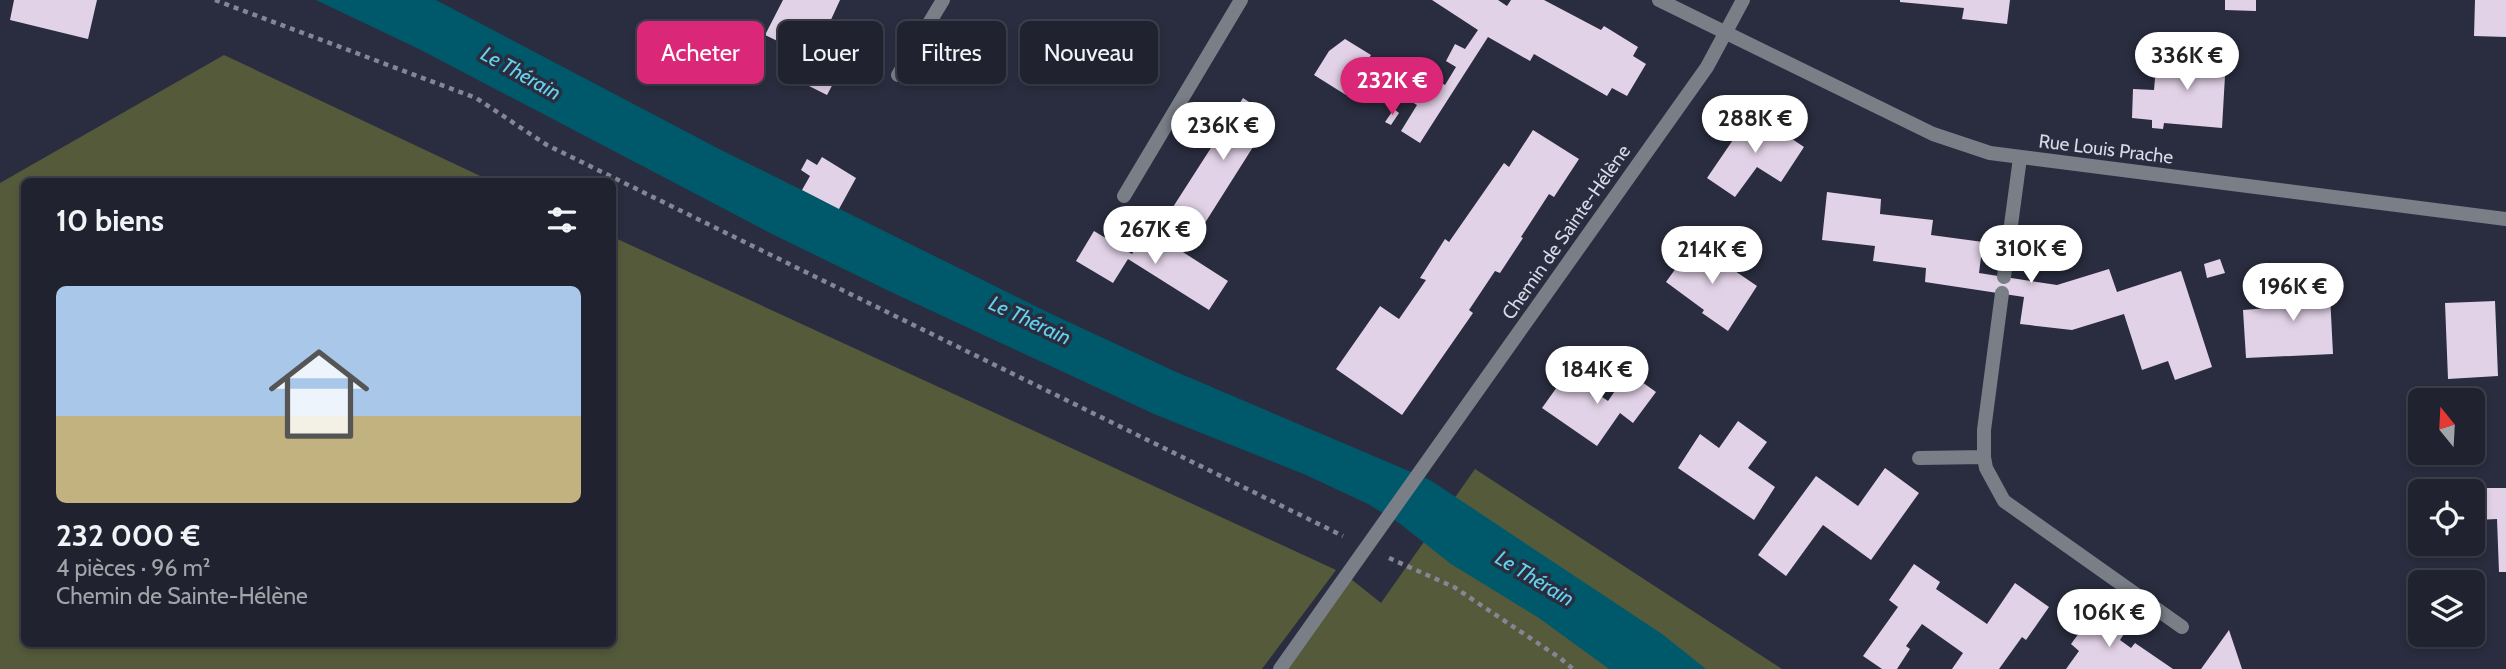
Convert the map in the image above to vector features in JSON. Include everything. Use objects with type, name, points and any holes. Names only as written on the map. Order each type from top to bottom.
[{"type":"street","points":[[930,21],[943,0]]},
{"type":"street","points":[[1124,196],[1241,0]]},
{"type":"street","name":"Rue Louis Prache","points":[[1659,0],[1933,134],[1961,145],[2020,158],[2506,219]]},
{"type":"street","name":"Chemin de Sainte-Hélène","points":[[1367,548],[1707,67],[1743,0]]},
{"type":"street","points":[[2004,277],[2020,158]]},
{"type":"street","points":[[2002,293],[1984,430],[1986,468],[2004,501],[2182,627]]},
{"type":"street","points":[[1919,458],[1984,457]]},
{"type":"street","points":[[1280,669],[1367,548]]},
{"type":"path","points":[[215,0],[475,98],[547,145],[614,178]]},
{"type":"path","points":[[616,179],[1367,548],[1454,587],[1573,669]]},
{"type":"green space","points":[[224,55],[485,178],[21,178],[21,647],[616,647],[616,238],[1336,570],[1262,669],[0,669],[0,183]]},
{"type":"green space","points":[[1475,469],[1782,669],[1287,669],[1351,579],[1381,603]]},
{"type":"water","name":"Le Thérain","points":[[316,0],[436,0],[721,150],[1045,311],[1174,371],[1430,480],[1662,634],[1706,669],[1609,669],[1539,618],[1451,564],[1399,523],[1368,504],[1306,475],[1154,414],[889,291],[770,233],[421,50]]},
{"type":"building","points":[[14,0],[97,0],[88,39],[10,20]]},
{"type":"building","points":[[783,0],[840,0],[830,21],[778,21],[778,41],[765,35]]},
{"type":"building","points":[[1432,0],[1498,0],[1507,6],[1511,0],[1544,0],[1601,30],[1604,26],[1638,47],[1633,56],[1646,64],[1627,96],[1612,88],[1607,96],[1534,54],[1530,61],[1488,37],[1420,143],[1401,131],[1417,105],[1402,96],[1418,69],[1445,85],[1456,67],[1446,61],[1455,44],[1465,49],[1478,30]]},
{"type":"building","points":[[1900,0],[2010,0],[2007,24],[1962,19],[1964,8]]},
{"type":"building","points":[[2225,0],[2256,0],[2256,11],[2225,10]]},
{"type":"building","points":[[2475,0],[2506,0],[2506,37],[2474,36]]},
{"type":"building","points":[[1345,39],[1371,55],[1346,95],[1314,75],[1329,51]]},
{"type":"building","points":[[2203,39],[2227,41],[2222,128],[2164,123],[2163,129],[2152,128],[2152,120],[2132,118],[2133,89],[2154,90],[2156,67],[2196,70],[2197,65],[2201,65]]},
{"type":"building","points":[[805,84],[833,84],[827,95]]},
{"type":"building","points":[[1243,98],[1272,117],[1203,226],[1173,207]]},
{"type":"building","points":[[1394,109],[1399,113],[1391,125],[1385,122]]},
{"type":"building","points":[[1752,112],[1804,147],[1781,182],[1757,167],[1735,197],[1707,178]]},
{"type":"building","points":[[1533,130],[1579,159],[1554,197],[1549,194],[1500,273],[1495,271],[1469,310],[1473,313],[1402,415],[1336,369],[1380,306],[1399,319],[1426,280],[1420,278],[1445,239],[1449,242],[1504,163],[1509,167]]},
{"type":"building","points":[[822,157],[856,178],[839,209],[802,190],[810,176],[801,170],[807,159],[817,165]]},
{"type":"building","points":[[1827,192],[1881,199],[1880,214],[1933,220],[1931,235],[1983,242],[1979,273],[2057,285],[2109,269],[2117,292],[2181,271],[2212,367],[2175,380],[2168,361],[2142,370],[2124,314],[2072,330],[2020,324],[2024,297],[1925,282],[1926,268],[1873,261],[1875,246],[1822,240]]},
{"type":"building","points":[[1147,229],[1228,281],[1209,310],[1128,259],[1113,283],[1076,261],[1094,231],[1132,254]]},
{"type":"building","points":[[1694,243],[1757,286],[1728,331],[1666,282]]},
{"type":"building","points":[[2220,259],[2225,273],[2207,278],[2204,264]]},
{"type":"building","points":[[2329,275],[2333,354],[2246,358],[2243,310],[2294,306],[2294,277]]},
{"type":"building","points":[[2495,301],[2498,376],[2448,379],[2445,303]]},
{"type":"building","points":[[1628,372],[1656,392],[1633,423],[1620,413],[1597,446],[1542,408],[1567,373],[1608,401]]},
{"type":"building","points":[[1738,421],[1767,442],[1748,468],[1775,487],[1754,520],[1678,468],[1700,434],[1719,448]]},
{"type":"building","points":[[1885,468],[1919,493],[1871,560],[1823,525],[1786,576],[1758,555],[1816,476],[1858,506]]},
{"type":"building","points":[[2485,488],[2506,488],[2506,572],[2499,572],[2497,519],[2485,520]]},
{"type":"building","points":[[1914,564],[1940,582],[1936,589],[1987,624],[2015,583],[2049,607],[2026,640],[2022,637],[1999,669],[1952,669],[1963,653],[1922,624],[1906,646],[1910,649],[1897,669],[1882,669],[1863,656],[1898,607],[1889,600]]},
{"type":"building","points":[[2096,610],[2126,631],[2120,640],[2131,648],[2135,643],[2173,669],[2066,669],[2079,651],[2071,644]]},
{"type":"building","points":[[2229,630],[2242,669],[2201,669]]}]
